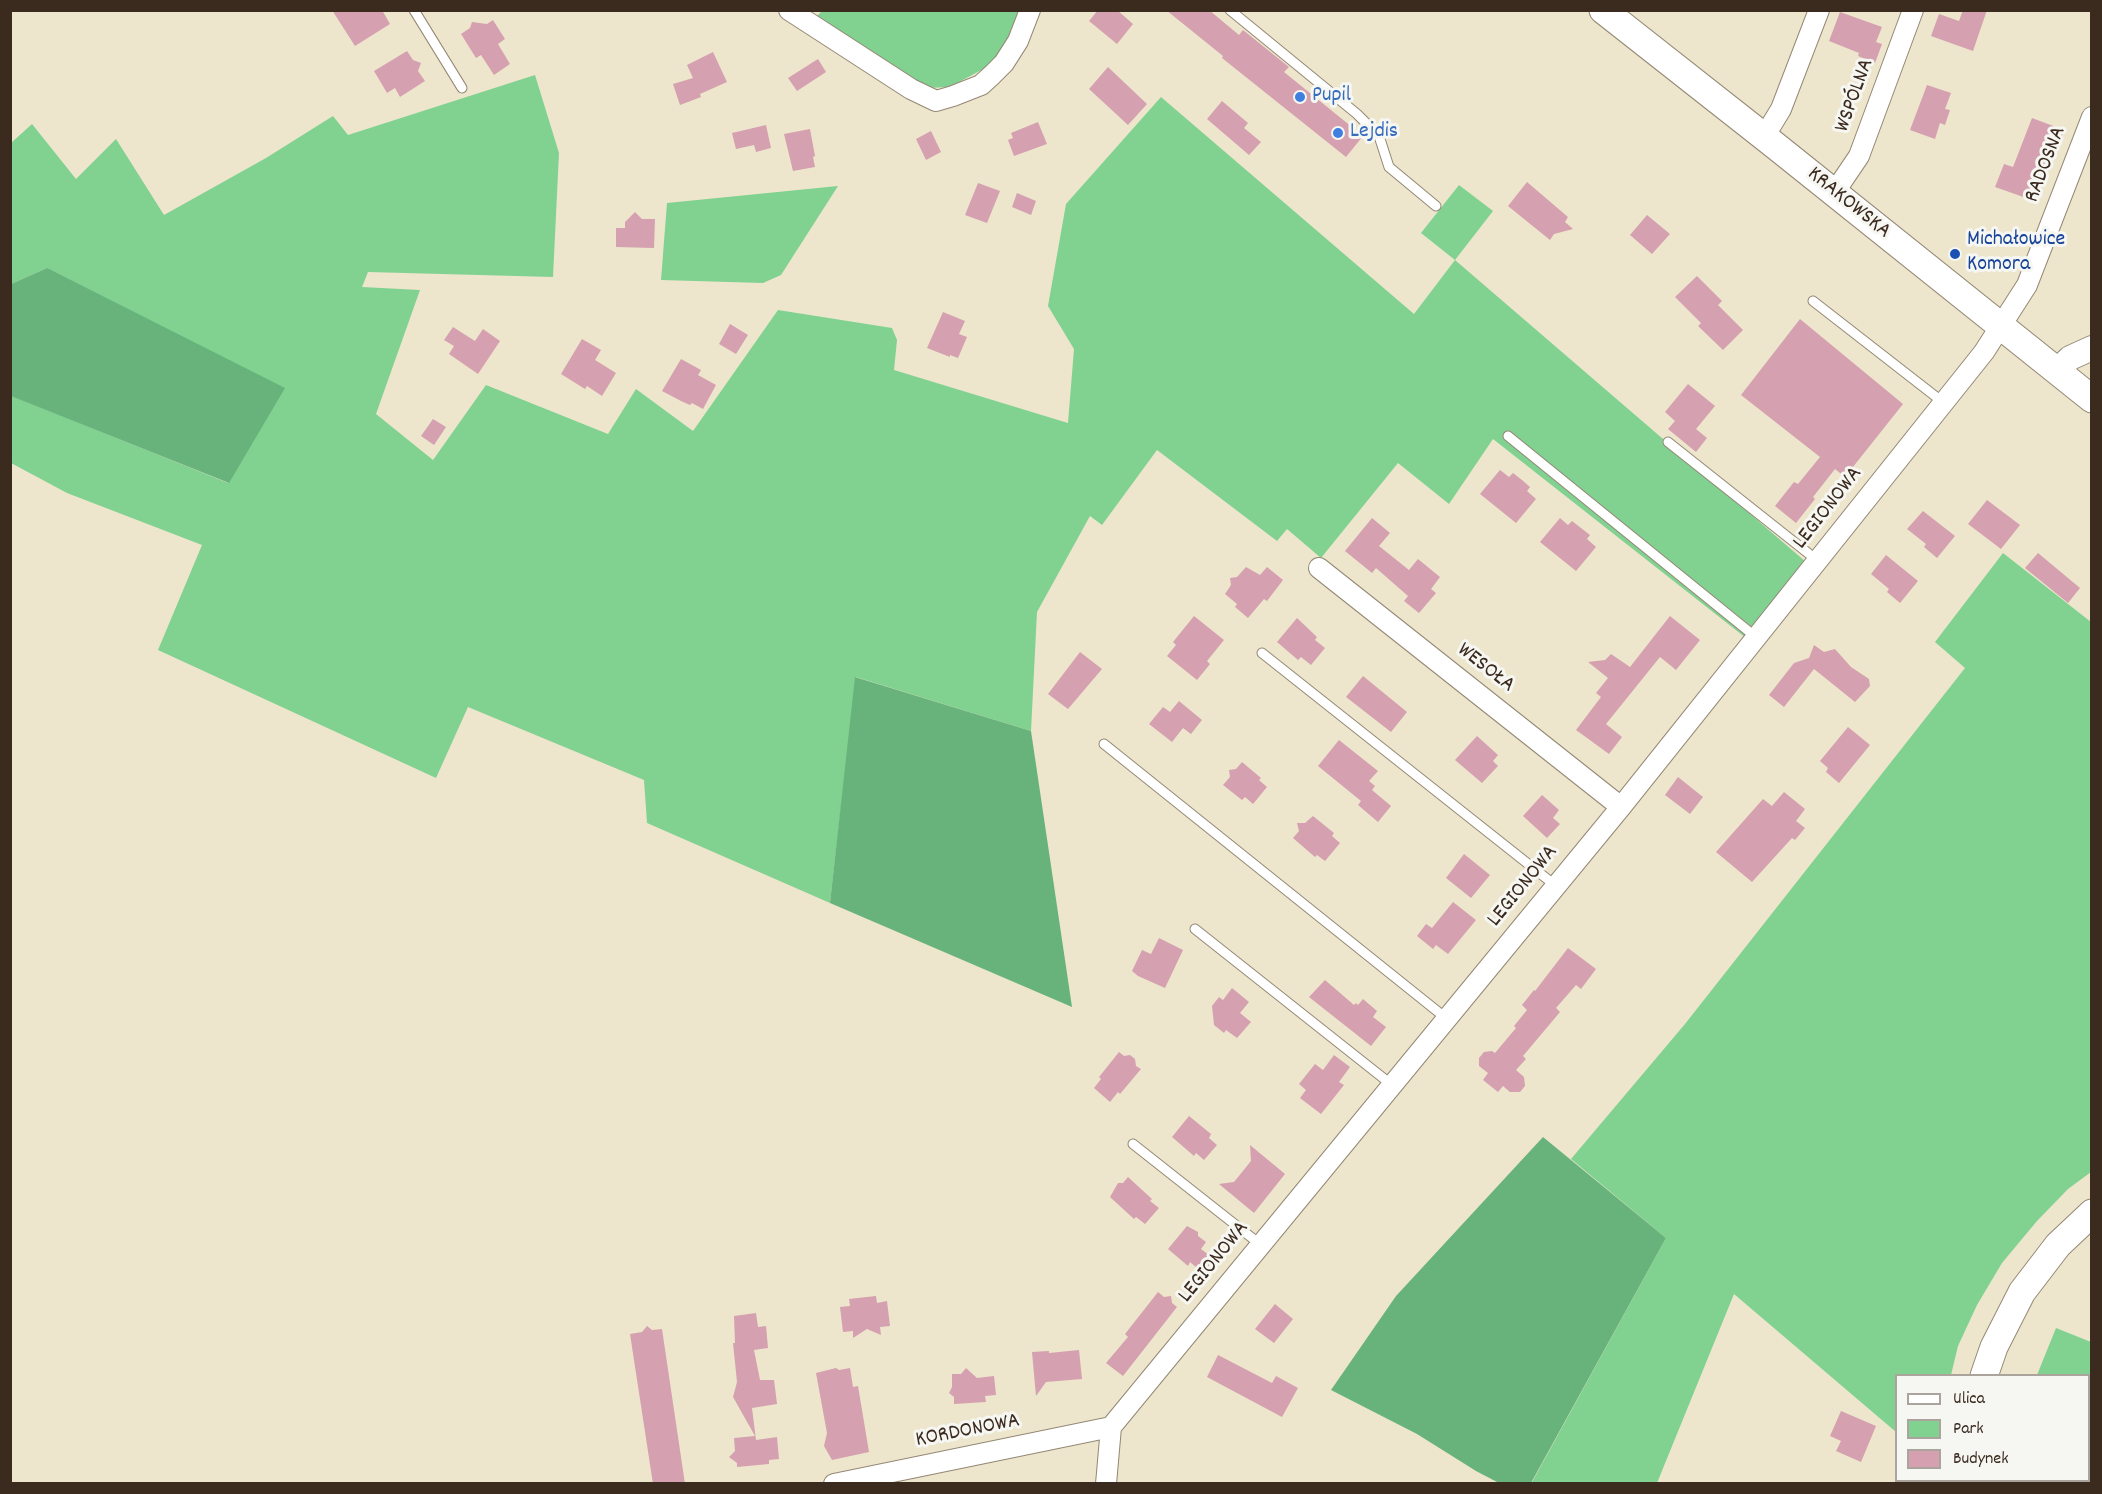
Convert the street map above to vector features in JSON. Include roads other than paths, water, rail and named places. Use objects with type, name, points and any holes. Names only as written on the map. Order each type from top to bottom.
[{"type":"main road","name":"KRAKOWSKA","points":[[1603,10],[2091,399]]},
{"type":"main road","points":[[1985,1374],[1994,1347],[2022,1292],[2058,1245],[2091,1213]]},
{"type":"street","points":[[789,10],[911,89],[936,101],[981,85],[992,75],[1004,63],[1018,41],[1030,10]]},
{"type":"street","points":[[1764,137],[1781,110],[1819,10]]},
{"type":"street","name":"WSPÓLNA","points":[[1834,193],[1859,156],[1913,10]]},
{"type":"street","name":"RADOSNA","points":[[2001,327],[2027,285],[2091,117]]},
{"type":"street","name":"LEGIONOWA","points":[[1111,1427],[1621,807],[1944,403],[2001,327]]},
{"type":"street","points":[[2057,372],[2070,358],[2091,348]]},
{"type":"street","name":"WESOŁA","points":[[1318,568],[1621,807]]},
{"type":"street","points":[[1106,1484],[1111,1427]]},
{"type":"street","name":"KORDONOWA","points":[[834,1484],[1111,1427]]},
{"type":"lane","points":[[414,10],[462,88]]},
{"type":"lane","points":[[1230,10],[1357,114],[1378,136],[1389,167],[1436,206]]},
{"type":"lane","points":[[1814,301],[1944,403]]},
{"type":"lane","points":[[1508,436],[1757,638]]},
{"type":"lane","points":[[1668,442],[1818,561]]},
{"type":"lane","points":[[1262,653],[1556,886]]},
{"type":"lane","points":[[1104,744],[1447,1019]]},
{"type":"lane","points":[[1195,929],[1392,1085]]},
{"type":"lane","points":[[1132,1144],[1261,1245]]},
{"type":"place","name":"Pupil","points":[[1300,97]]},
{"type":"place","name":"Lejdis","points":[[1338,133]]},
{"type":"place","name":"Michałowice Komora","points":[[1955,254]]}]
